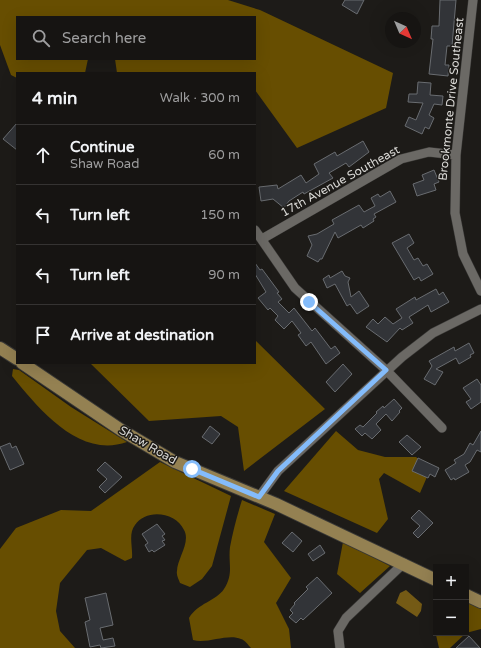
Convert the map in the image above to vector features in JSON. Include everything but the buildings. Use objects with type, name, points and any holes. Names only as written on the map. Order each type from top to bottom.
[{"type":"main road","points":[[0,348],[16,358]]},
{"type":"main road","name":"Shaw Road","points":[[23,364],[153,450],[192,469],[259,497],[404,563],[433,578]]},
{"type":"main road","points":[[469,596],[481,602]]},
{"type":"street","name":"Brookmonte Drive Southeast","points":[[473,0],[456,155],[455,213],[463,254],[481,291]]},
{"type":"street","name":"17th Avenue Southeast","points":[[262,240],[401,159],[429,152],[456,155]]},
{"type":"street","points":[[256,231],[295,288],[386,370],[442,428]]},
{"type":"street","points":[[259,497],[278,471],[386,370],[433,333],[481,309]]},
{"type":"street","points":[[340,648],[338,631],[346,618],[404,563]]},
{"type":"shaded area","points":[[0,0],[228,0],[260,10],[393,73],[386,108],[297,148],[256,91],[256,72],[117,72],[115,60],[256,60],[256,16],[16,16],[16,60],[88,60],[85,72],[16,72],[16,78],[11,75],[0,45]]},
{"type":"shaded area","points":[[256,341],[325,409],[244,471],[238,427],[221,416],[149,421],[91,364],[256,364]]},
{"type":"shaded area","points":[[13,369],[19,370],[71,407],[127,442],[109,445],[93,444],[62,428],[35,403],[12,376]]},
{"type":"shaded area","points":[[336,431],[358,450],[385,457],[416,457],[430,470],[420,493],[384,473],[379,479],[388,519],[377,533],[284,491]]},
{"type":"shaded area","points":[[160,462],[231,496],[212,566],[202,579],[190,587],[180,583],[178,579],[178,566],[186,540],[186,535],[180,524],[175,519],[161,514],[146,516],[135,525],[132,532],[132,558],[125,561],[101,548],[87,550],[60,583],[56,611],[60,631],[75,648],[0,648],[0,549],[16,528],[61,510],[91,511]]},
{"type":"shaded area","points":[[242,500],[275,514],[264,542],[291,578],[276,603],[289,629],[291,648],[251,648],[244,640],[236,637],[205,641],[193,640],[189,618],[202,605],[221,593],[229,578],[230,547]]},
{"type":"shaded area","points":[[343,542],[390,566],[360,593],[337,574]]},
{"type":"shaded area","points":[[406,590],[422,604],[421,611],[417,617],[396,603],[400,593]]},
{"type":"shaded area","points":[[469,603],[481,609],[481,629],[469,632]]},
{"type":"shaded area","points":[[436,636],[463,636],[450,648],[439,648]]},
{"type":"route","points":[[192,469],[259,497],[278,471],[386,370],[309,302]]}]
